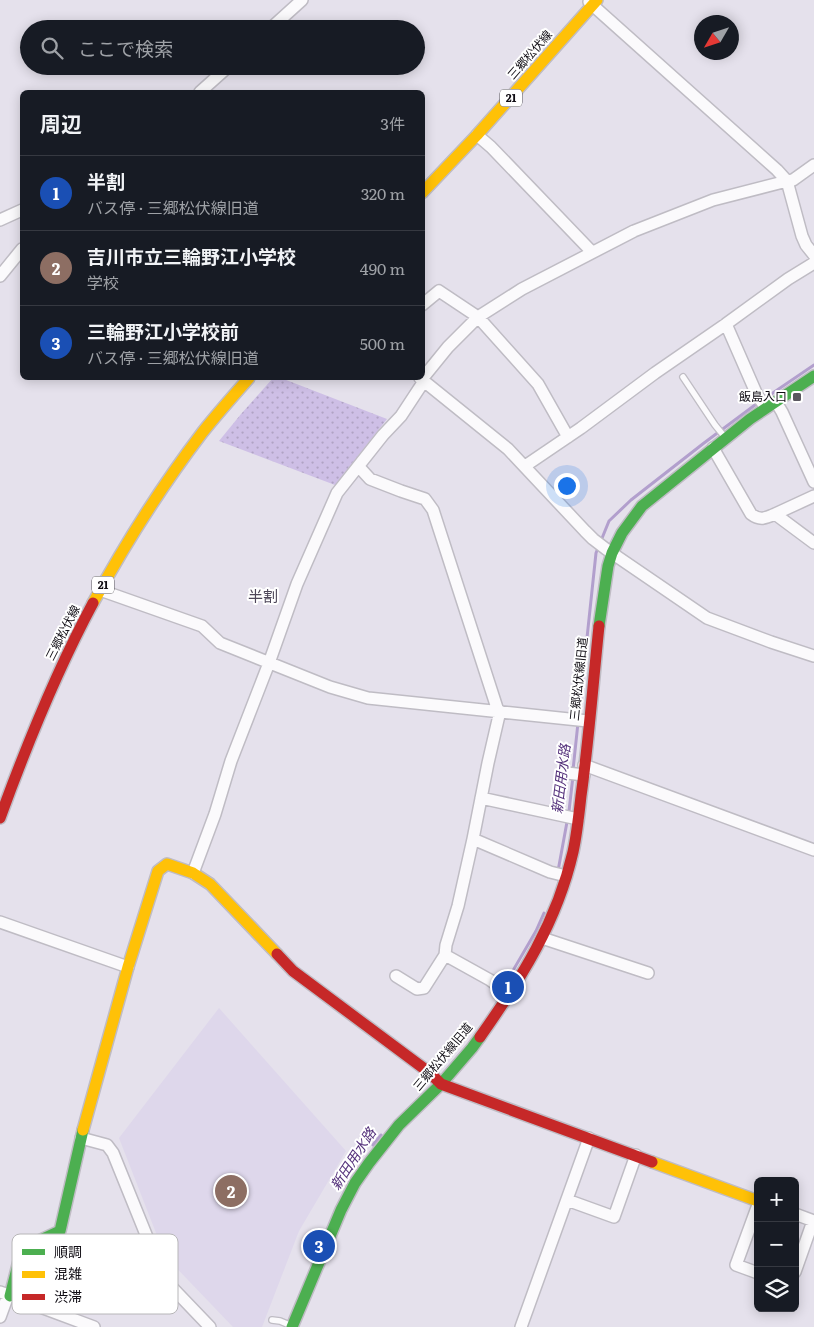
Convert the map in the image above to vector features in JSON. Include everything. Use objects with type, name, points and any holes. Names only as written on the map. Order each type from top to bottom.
[{"type":"street","points":[[280,20],[302,0]]},
{"type":"street","points":[[592,2],[787,181],[802,236],[814,255]]},
{"type":"street","name":"三郷松伏線","points":[[425,190],[477,135],[592,2]]},
{"type":"street","points":[[202,90],[219,75]]},
{"type":"street","points":[[477,135],[492,147],[592,252]]},
{"type":"street","points":[[425,375],[448,346],[478,317],[522,289],[634,231],[713,200],[793,180],[814,165]]},
{"type":"street","points":[[0,220],[20,211]]},
{"type":"street","points":[[0,276],[20,251]]},
{"type":"street","points":[[525,466],[568,437],[655,372],[788,279],[814,263]]},
{"type":"street","points":[[425,303],[439,291],[478,317],[538,384],[568,437]]},
{"type":"street","points":[[726,324],[766,402],[782,412],[814,482]]},
{"type":"street","name":"三郷松伏線旧道","points":[[292,1327],[340,1210],[355,1183],[368,1163],[436,1079],[472,1048],[504,990],[531,959],[554,909],[559,874],[573,851],[571,818],[578,772],[581,720],[599,622],[609,551],[642,506],[713,448],[724,436],[766,402],[814,376]]},
{"type":"street","name":"三郷松伏線","points":[[0,818],[51,688],[100,590],[139,524],[196,441],[247,380]]},
{"type":"street","points":[[193,873],[215,814],[231,761],[297,584],[337,492],[383,435],[401,416],[421,380]]},
{"type":"street","points":[[423,380],[508,449],[593,539],[609,551],[707,618],[771,642],[813,654]]},
{"type":"street","points":[[713,448],[751,514],[755,517],[764,519],[814,496]]},
{"type":"street","points":[[359,467],[370,479],[424,499],[433,510],[499,711],[473,839],[445,955],[424,988],[417,989],[396,976]]},
{"type":"street","points":[[776,514],[814,543]]},
{"type":"street","points":[[100,590],[202,626],[220,643],[330,687],[368,698],[581,720]]},
{"type":"street","points":[[578,772],[814,850]]},
{"type":"street","points":[[481,798],[571,818]]},
{"type":"street","points":[[473,839],[559,874]]},
{"type":"street","points":[[54,1234],[60,1231],[81,1138],[128,967],[158,871],[167,864],[193,873],[210,884],[293,971],[436,1079],[754,1199]]},
{"type":"street","points":[[0,922],[128,967]]},
{"type":"street","points":[[542,938],[648,973]]},
{"type":"street","points":[[445,955],[504,990]]},
{"type":"street","points":[[81,1138],[107,1145],[113,1153],[146,1234]]},
{"type":"street","points":[[521,1327],[589,1138]]},
{"type":"street","points":[[567,1200],[614,1217],[636,1155]]},
{"type":"street","points":[[797,1267],[814,1221],[799,1215]]},
{"type":"street","points":[[754,1216],[736,1265],[754,1272]]},
{"type":"street","points":[[0,1317],[12,1279]]},
{"type":"street","points":[[178,1294],[210,1327]]},
{"type":"street","points":[[58,1314],[94,1327]]},
{"type":"lane","points":[[682,377],[724,436]]},
{"type":"lane","points":[[317,1232],[329,1237]]},
{"type":"lane","points":[[272,1320],[280,1321],[292,1327]]},
{"type":"shaded area","points":[[271,380],[286,380],[387,419],[335,485],[219,441]]},
{"type":"shaded area","points":[[219,1008],[346,1151],[299,1231],[262,1327],[233,1327],[178,1270],[178,1234],[156,1234],[119,1138]]},
{"type":"waterway","name":"新田用水路","points":[[764,399],[814,365]]},
{"type":"waterway","name":"新田用水路","points":[[573,770],[596,553],[609,521],[631,500],[759,402]]},
{"type":"waterway","name":"新田用水路","points":[[558,871],[569,811],[573,776]]},
{"type":"waterway","name":"新田用水路","points":[[504,986],[536,931],[544,913]]},
{"type":"waterway","name":"新田用水路","points":[[373,1145],[381,1135]]},
{"type":"traffic: fast","points":[[599,626],[608,566],[612,553],[622,533],[642,506],[750,419],[814,376]]},
{"type":"traffic: fast","points":[[292,1327],[341,1210],[355,1183],[399,1125],[441,1084],[480,1037]]},
{"type":"traffic: fast","points":[[54,1234],[60,1231],[83,1130]]},
{"type":"traffic: fast","points":[[10,1296],[12,1288]]},
{"type":"traffic: slow","points":[[425,190],[477,135],[597,0]]},
{"type":"traffic: slow","points":[[93,603],[118,559],[172,474],[202,433],[247,380]]},
{"type":"traffic: slow","points":[[83,1130],[128,967],[158,871],[167,864],[193,873],[210,884],[277,954]]},
{"type":"traffic: slow","points":[[652,1162],[754,1200]]},
{"type":"traffic: jam","points":[[0,818],[43,709],[93,603]]},
{"type":"traffic: jam","points":[[480,1037],[510,993],[536,949],[566,878],[578,824],[599,626]]},
{"type":"traffic: jam","points":[[277,954],[293,971],[430,1073],[441,1084],[652,1162]]},
{"type":"place","name":"飯島入口","points":[[797,397]]},
{"type":"place","name":"半割","points":[[508,987]]},
{"type":"place","name":"吉川市立三輪野江小学校","points":[[231,1191]]},
{"type":"place","name":"三輪野江小学校前","points":[[319,1246]]},
{"type":"district","name":"半割","points":[[263,597]]}]
